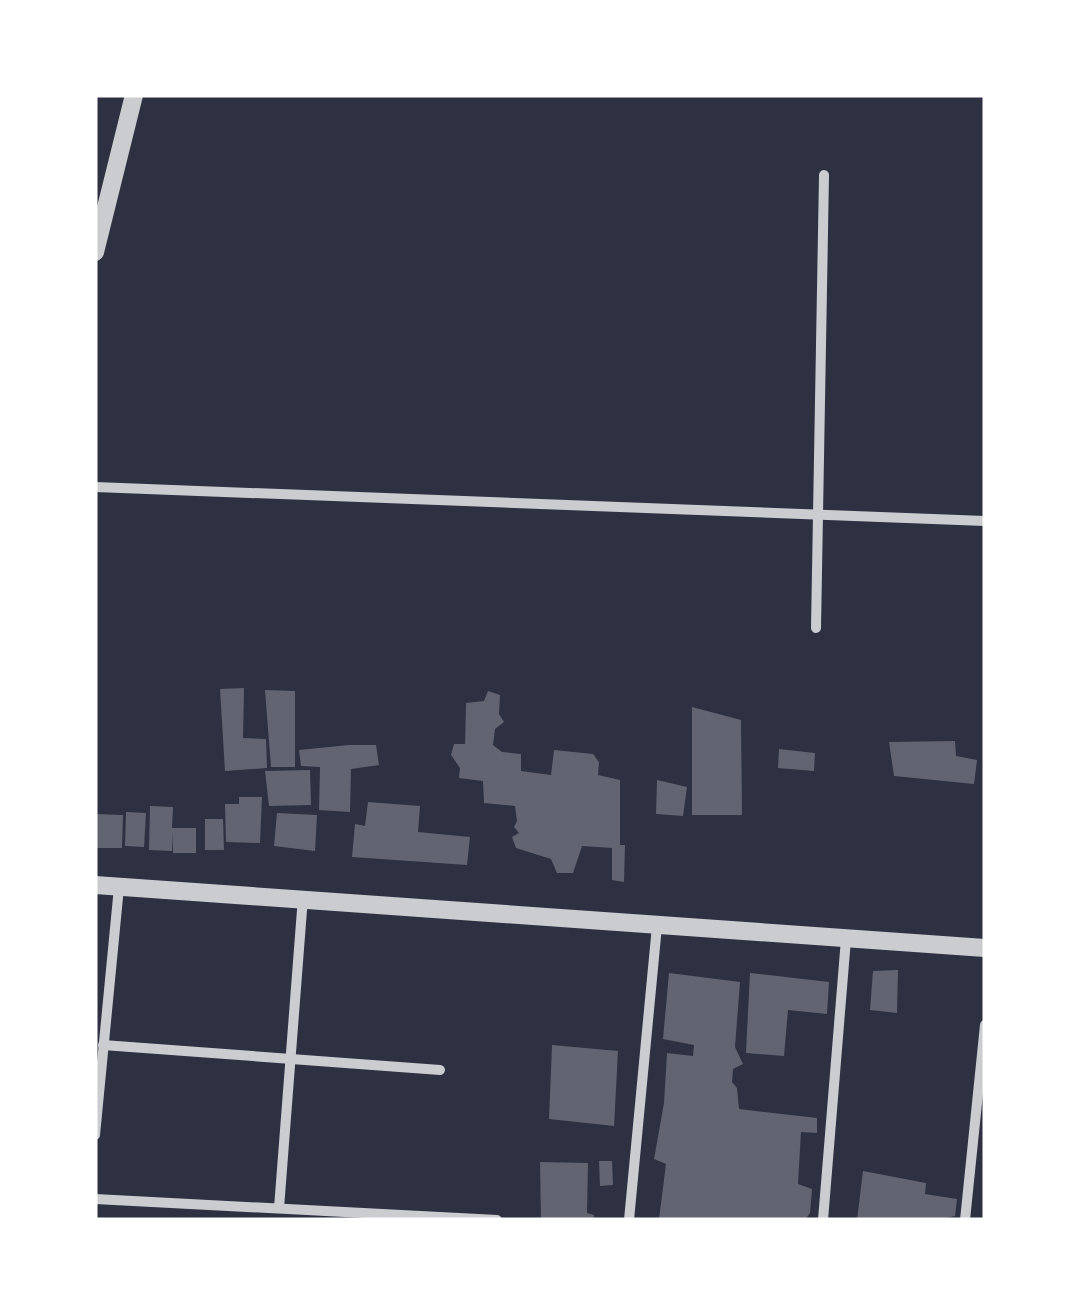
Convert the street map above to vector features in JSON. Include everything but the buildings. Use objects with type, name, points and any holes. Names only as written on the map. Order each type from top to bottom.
[{"type":"street","points":[[95,252],[134,95]]},
{"type":"street","points":[[816,628],[824,175]]},
{"type":"street","points":[[95,487],[985,521]]},
{"type":"street","points":[[95,885],[985,948]]},
{"type":"street","points":[[95,1135],[119,886]]},
{"type":"street","points":[[279,1208],[303,897]]},
{"type":"street","points":[[629,1220],[657,926]]},
{"type":"street","points":[[823,1220],[846,939]]},
{"type":"street","points":[[965,1220],[985,1024]]},
{"type":"street","points":[[102,1046],[440,1070]]},
{"type":"street","points":[[95,1199],[497,1220]]}]
